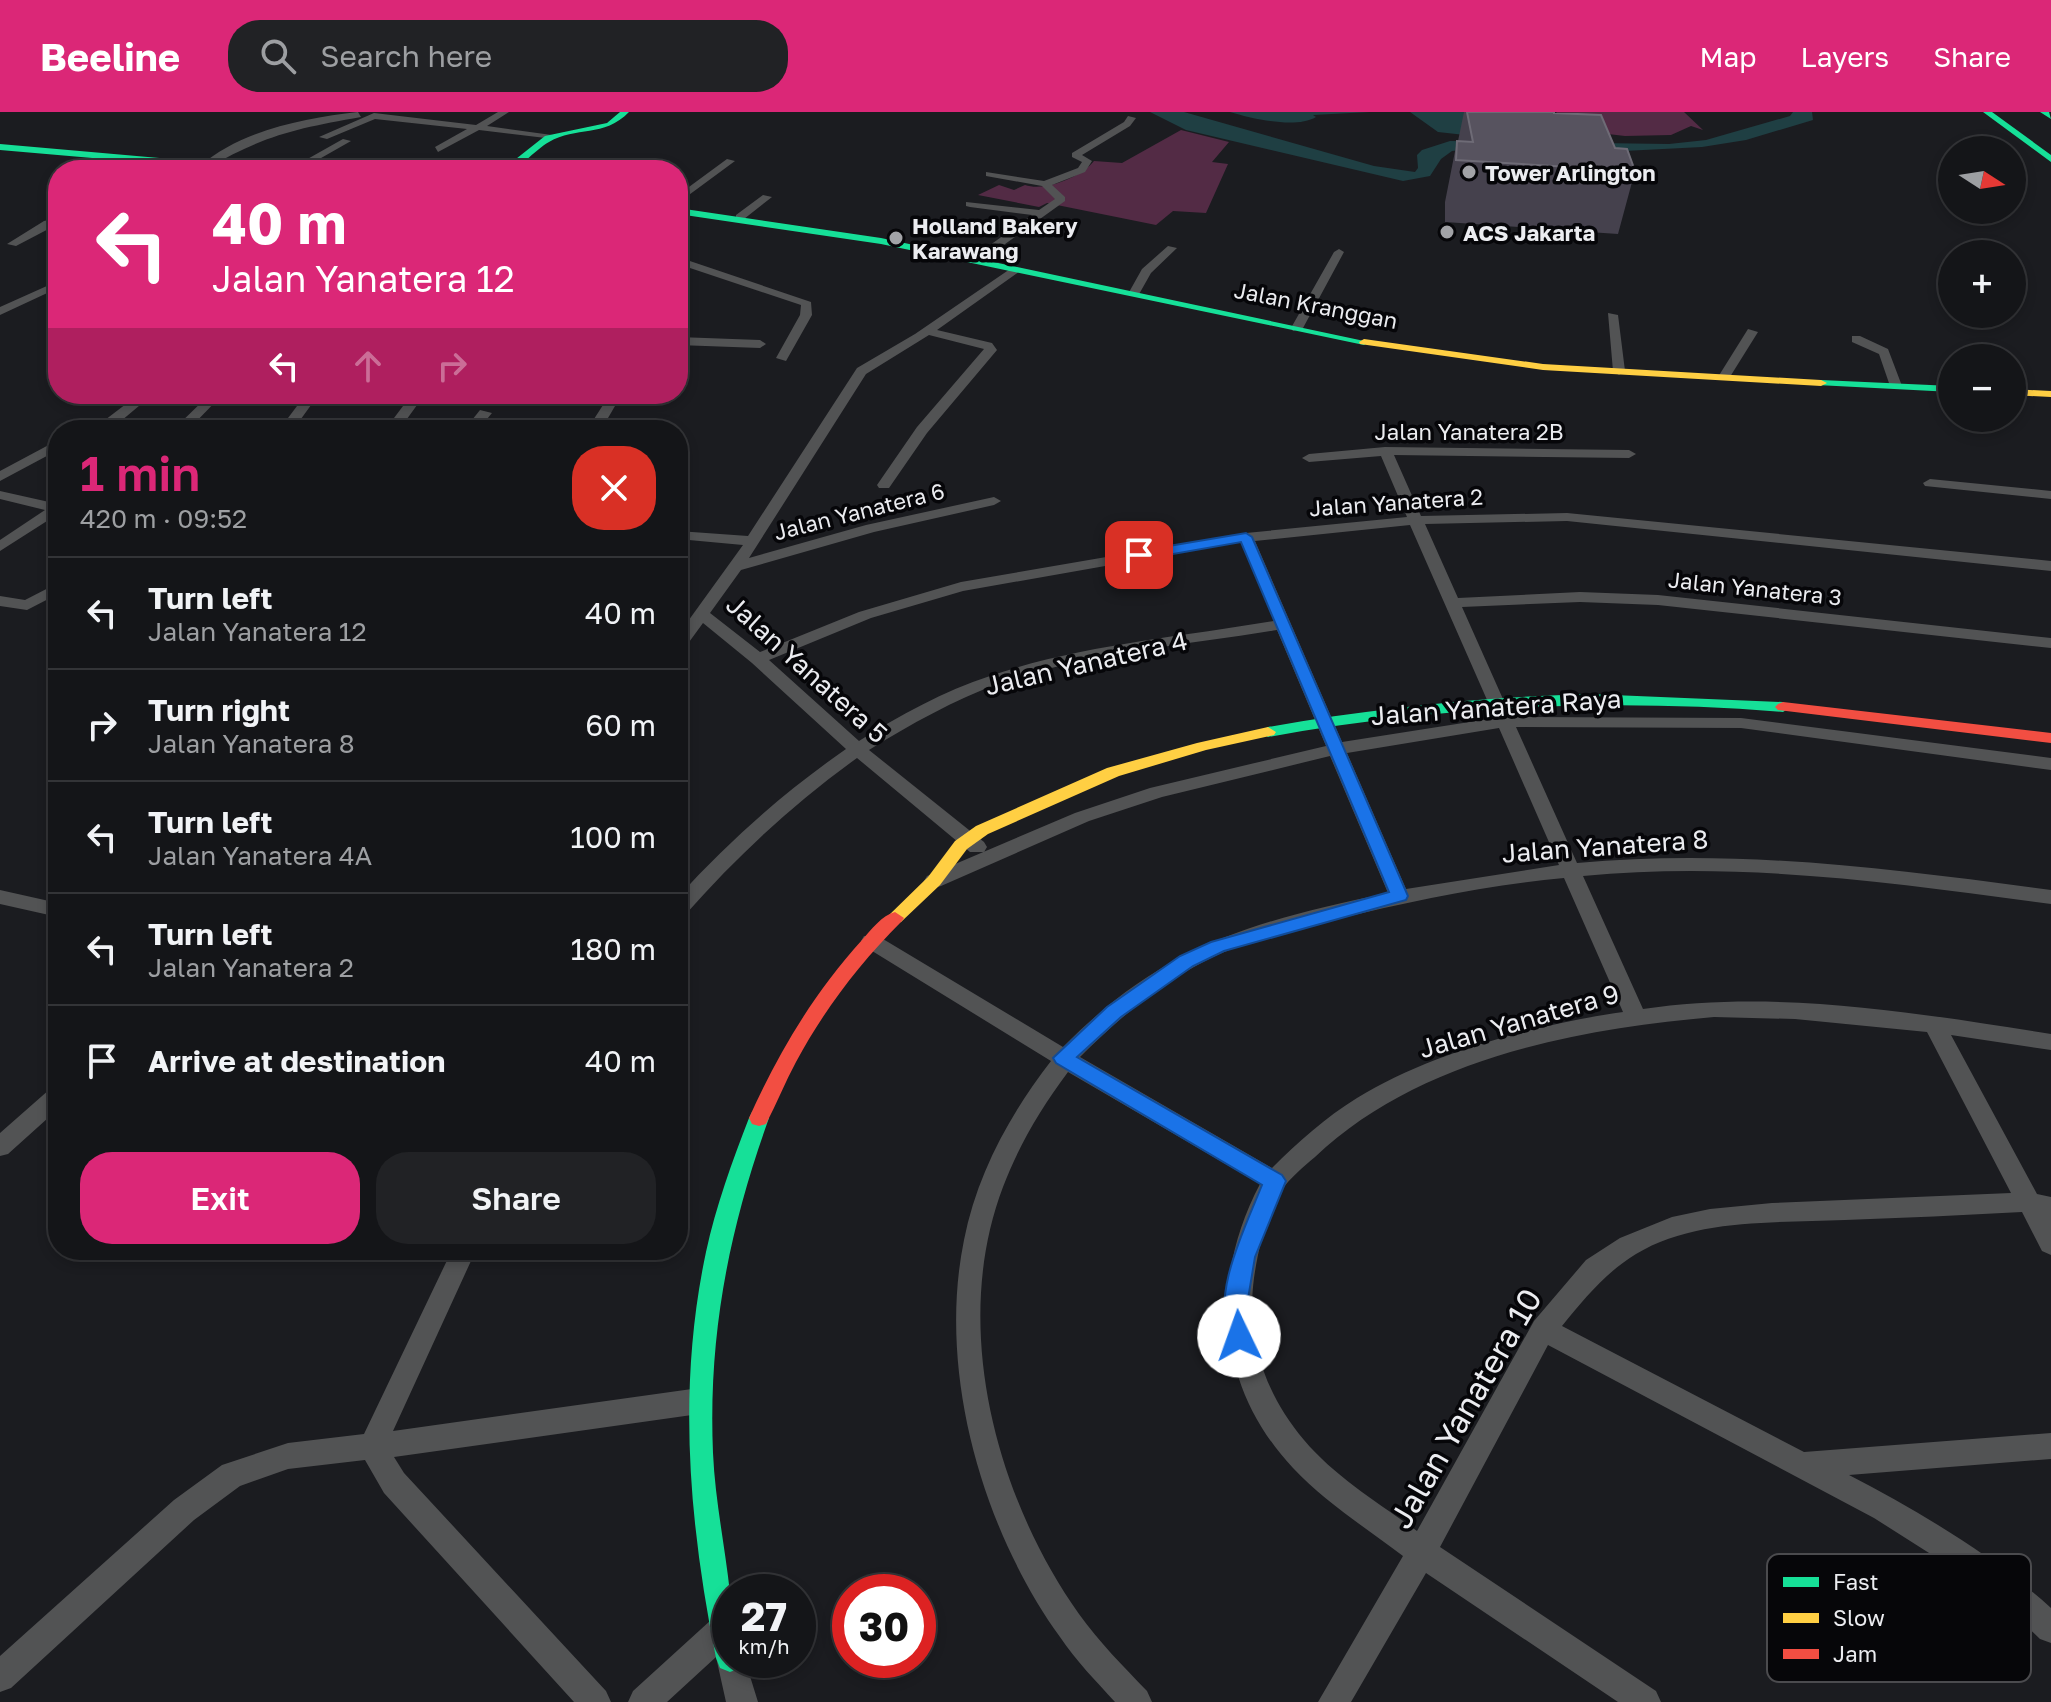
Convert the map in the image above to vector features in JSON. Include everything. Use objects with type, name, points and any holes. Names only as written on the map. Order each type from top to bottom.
[{"type":"main road","points":[[520,160],[554,136],[610,125],[625,112]]},
{"type":"main road","points":[[1979,116],[2046,125]]},
{"type":"main road","points":[[1979,116],[1995,136]]},
{"type":"main road","points":[[2012,121],[2051,159]]},
{"type":"main road","points":[[0,147],[122,160]]},
{"type":"main road","name":"Jalan Kranggan","points":[[688,212],[849,233],[1297,328],[1487,361],[1938,388]]},
{"type":"main road","points":[[2026,393],[2051,394]]},
{"type":"main road","name":"Jalan Yanatera Raya","points":[[714,1574],[703,1511],[699,1401],[703,1334],[725,1213],[742,1159],[762,1108],[786,1061],[833,988],[871,941],[934,881],[967,838],[1078,783],[1160,757],[1324,720],[1496,701],[1632,697],[1735,702],[1844,711],[2042,737]]},
{"type":"street","points":[[438,149],[505,112]]},
{"type":"street","points":[[204,160],[254,138],[324,115],[374,116],[554,136]]},
{"type":"street","points":[[324,137],[374,116]]},
{"type":"street","points":[[1045,184],[1082,170],[1087,161],[1075,155],[1127,124],[1131,118]]},
{"type":"street","points":[[311,160],[346,141]]},
{"type":"street","points":[[688,192],[730,161]]},
{"type":"street","points":[[976,260],[1062,198],[1045,184],[989,174]]},
{"type":"street","points":[[740,217],[767,197]]},
{"type":"street","points":[[970,204],[1040,213]]},
{"type":"street","points":[[12,244],[48,223]]},
{"type":"street","points":[[1134,294],[1146,271],[1172,248]]},
{"type":"street","points":[[1297,328],[1339,252]]},
{"type":"street","points":[[688,266],[807,304],[806,315],[782,358]]},
{"type":"street","name":"Jalan Yanatera 5","points":[[861,371],[923,334],[1017,269]]},
{"type":"street","points":[[0,311],[48,289]]},
{"type":"street","points":[[1612,315],[1619,371]]},
{"type":"street","points":[[1724,377],[1752,332]]},
{"type":"street","points":[[884,485],[922,430],[960,390],[991,350],[988,346],[923,334]]},
{"type":"street","name":"Jalan Yanatera 5","points":[[923,334],[879,344],[866,356],[861,371],[736,567],[702,614],[758,659],[858,750],[988,856]]},
{"type":"street","points":[[1856,339],[1884,352],[1896,386]]},
{"type":"street","points":[[688,341],[760,344]]},
{"type":"street","points":[[114,420],[134,404]]},
{"type":"street","points":[[190,420],[207,404]]},
{"type":"street","points":[[479,420],[485,413]]},
{"type":"street","points":[[0,477],[48,450]]},
{"type":"street","points":[[1385,451],[1636,1017]]},
{"type":"street","name":"Jalan Yanatera 2B","points":[[1309,458],[1385,451],[1629,454]]},
{"type":"street","points":[[1930,483],[2051,495]]},
{"type":"street","points":[[0,495],[48,506]]},
{"type":"street","name":"Jalan Yanatera 6","points":[[736,567],[857,531],[994,501]]},
{"type":"street","points":[[0,547],[48,514]]},
{"type":"street","name":"Jalan Yanatera 2","points":[[758,659],[865,615],[961,587],[1246,537],[1416,520],[1530,516],[1598,519],[2051,566]]},
{"type":"street","points":[[688,536],[752,541]]},
{"type":"street","points":[[1246,537],[1399,896]]},
{"type":"street","points":[[0,601],[27,605],[48,593]]},
{"type":"street","name":"Jalan Yanatera 3","points":[[1453,603],[1580,597],[1658,600],[2051,643]]},
{"type":"street","points":[[688,629],[702,614]]},
{"type":"street","name":"Jalan Yanatera 4","points":[[688,899],[730,853],[770,816],[872,739],[978,686],[1091,656],[1283,624]]},
{"type":"street","name":"Jalan Yanatera Raya","points":[[934,881],[1082,817],[1157,792],[1336,749],[1505,722],[1607,720],[1741,723],[2049,768]]},
{"type":"street","points":[[2042,737],[2049,768]]},
{"type":"street","name":"Jalan Yanatera 8","points":[[1136,1702],[1065,1619],[1034,1567],[1005,1505],[986,1451],[972,1387],[967,1325],[971,1266],[978,1227],[989,1190],[1024,1113],[1063,1058],[1114,1012],[1186,961],[1232,942],[1399,896],[1570,869],[1691,864],[1798,867],[1886,875],[2051,897]]},
{"type":"street","points":[[0,897],[48,908]]},
{"type":"street","points":[[871,941],[1063,1058],[1275,1181],[1244,1257],[1237,1299],[1239,1336],[1251,1376],[1294,1448],[1346,1496],[1421,1553],[1645,1702]]},
{"type":"street","name":"Jalan Yanatera 9","points":[[1275,1181],[1315,1142],[1380,1095],[1436,1071],[1488,1054],[1556,1034],[1636,1017],[1757,1009],[1934,1024],[2051,1042]]},
{"type":"street","points":[[1934,1024],[2040,1204],[2051,1244]]},
{"type":"street","points":[[0,1147],[48,1104]]},
{"type":"street","name":"Jalan Yanatera 10","points":[[1334,1702],[1421,1553],[1543,1329],[1595,1268],[1629,1245],[1672,1227],[1772,1213],[2040,1204]]},
{"type":"street","points":[[372,1446],[459,1260]]},
{"type":"street","points":[[1543,1329],[1803,1465],[1958,1554]]},
{"type":"street","points":[[0,1677],[184,1510],[232,1475],[288,1456],[421,1442],[699,1401]]},
{"type":"street","points":[[372,1446],[394,1483],[595,1702]]},
{"type":"street","points":[[1803,1465],[2051,1446]]},
{"type":"street","points":[[2031,1610],[2051,1628]]},
{"type":"street","points":[[644,1702],[712,1660]]},
{"type":"street","name":"Jalan Yanatera Raya","points":[[736,1678],[742,1702]]},
{"type":"shaded area","points":[[1556,112],[1684,112],[1703,130],[1691,126],[1671,135],[1608,134],[1561,118]]},
{"type":"shaded area","points":[[1181,130],[1229,142],[1212,162],[1228,164],[1206,213],[1173,211],[1156,225],[1047,203],[1039,207],[978,195],[999,185],[1014,190],[1025,185],[1052,185],[1081,172],[1094,161],[1122,163]]},
{"type":"water","points":[[1150,112],[1184,112],[1374,166],[1415,172],[1418,168],[1417,155],[1422,150],[1450,141],[1669,144],[1706,140],[1790,116],[1793,112],[1812,112],[1813,120],[1746,140],[1702,147],[1624,151],[1480,148],[1452,151],[1441,159],[1430,176],[1403,181],[1186,130]]},
{"type":"water","points":[[1230,112],[1370,112],[1313,115],[1316,117],[1308,121],[1286,123]]},
{"type":"water","points":[[1410,112],[1466,112],[1474,136],[1438,132]]},
{"type":"building","points":[[1467,112],[1601,115],[1615,148],[1627,149],[1635,171],[1456,160],[1457,141],[1473,142]]},
{"type":"traffic: fast","points":[[519,160],[548,138],[610,125],[625,112]]},
{"type":"traffic: fast","points":[[1987,112],[2051,159]]},
{"type":"traffic: fast","points":[[2044,112],[2051,117]]},
{"type":"traffic: fast","points":[[0,147],[148,160]]},
{"type":"traffic: fast","points":[[688,212],[881,241],[1364,342]]},
{"type":"traffic: fast","points":[[1821,383],[1938,388]]},
{"type":"traffic: fast","points":[[1268,732],[1397,712],[1525,701],[1653,699],[1783,707]]},
{"type":"traffic: fast","points":[[714,1574],[701,1453],[701,1385],[706,1318],[717,1250],[735,1184],[759,1118]]},
{"type":"traffic: slow","points":[[1364,342],[1543,367],[1821,383]]},
{"type":"traffic: slow","points":[[2026,393],[2051,394]]},
{"type":"traffic: slow","points":[[895,918],[934,881],[961,845],[982,830],[1113,772],[1203,746],[1268,732]]},
{"type":"traffic: jam","points":[[1783,707],[2051,738]]},
{"type":"traffic: jam","points":[[759,1118],[785,1063],[816,1010],[853,962],[895,918]]},
{"type":"place","name":"Tower Arlington","points":[[1469,172]]},
{"type":"place","name":"ACS Jakarta","points":[[1447,232]]},
{"type":"place","name":"Holland Bakery Karawang","points":[[896,238]]},
{"type":"route","points":[[1139,555],[1246,537],[1399,896],[1218,946],[1186,961],[1114,1012],[1063,1058],[1275,1181],[1244,1257],[1237,1299],[1239,1336]]}]
